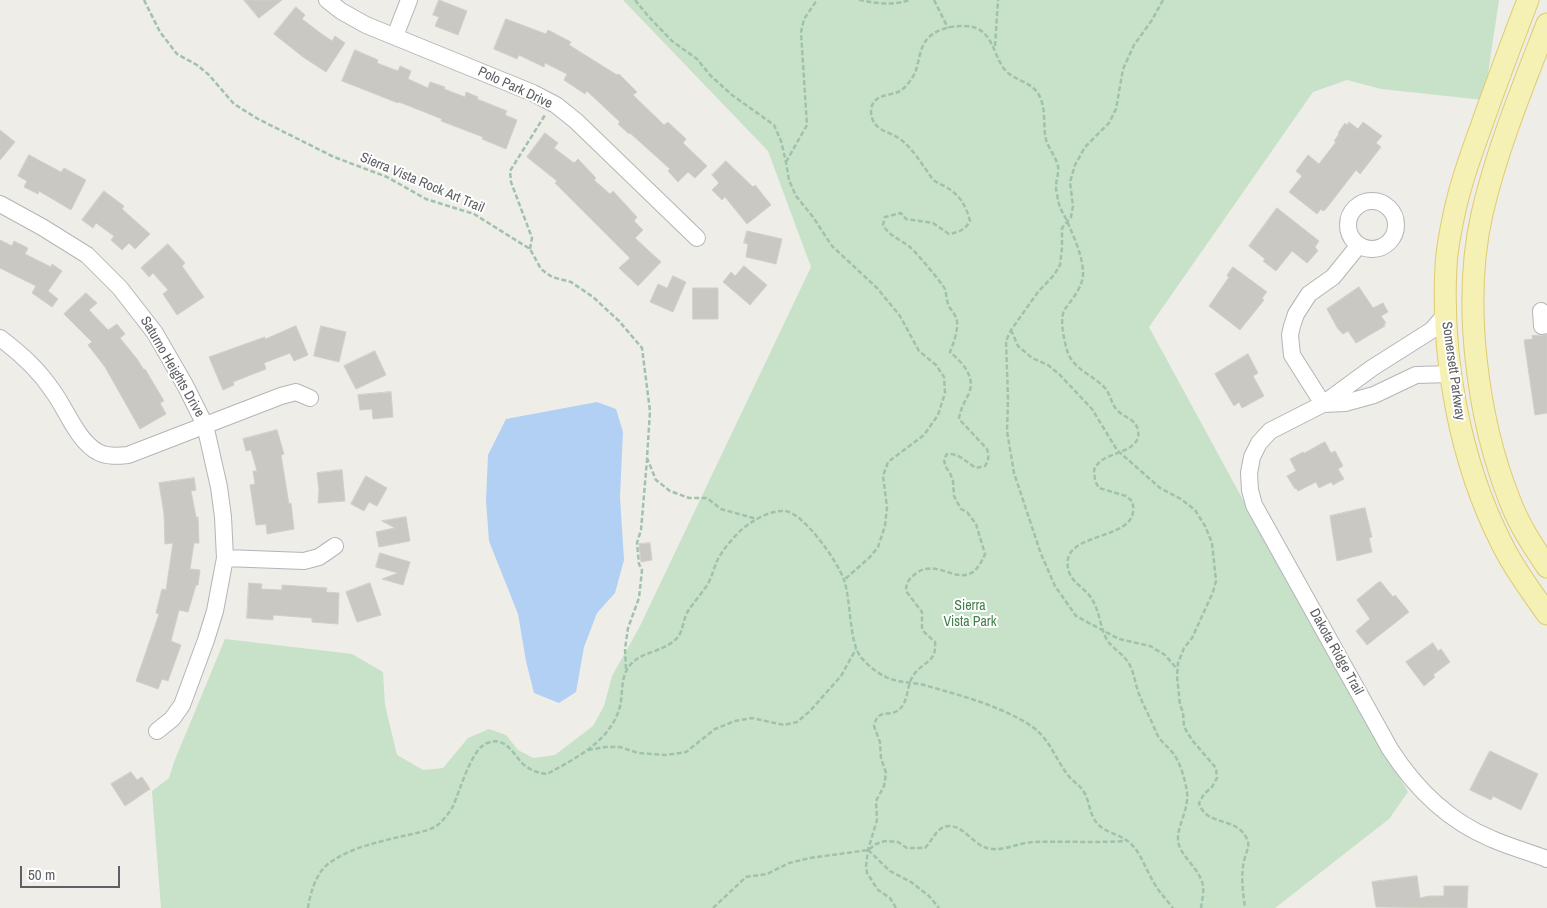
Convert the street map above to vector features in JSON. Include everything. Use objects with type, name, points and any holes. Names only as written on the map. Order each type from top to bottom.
[{"type":"main road","name":"Somersett Parkway","points":[[1528,0],[1475,142],[1455,209],[1446,264],[1445,314],[1456,409],[1477,485],[1502,545],[1524,583],[1547,614]]},
{"type":"main road","name":"Somersett Parkway","points":[[1547,24],[1497,159],[1487,196],[1475,254],[1472,302],[1476,356],[1484,412],[1496,462],[1510,502],[1528,538],[1547,567]]},
{"type":"street","name":"Polo Park Drive","points":[[327,0],[341,11],[366,25],[533,93],[556,106],[576,121],[697,238]]},
{"type":"street","points":[[395,36],[409,0]]},
{"type":"street","name":"Saturno Heights Drive","points":[[0,204],[87,255],[120,288],[155,333],[206,425],[219,487],[225,558],[211,625],[182,705],[172,719],[157,731]]},
{"type":"street","points":[[1323,404],[1292,355],[1290,345],[1292,326],[1296,314],[1309,294],[1333,277],[1359,244]]},
{"type":"street","name":"Dakota Ridge Trail","points":[[1445,314],[1432,330],[1372,368],[1323,404],[1270,431],[1259,443],[1252,457],[1249,473],[1250,490],[1254,505],[1390,748],[1411,779],[1438,806],[1469,827],[1492,839],[1547,858]]},
{"type":"street","points":[[0,338],[19,352],[36,369],[52,389],[83,439],[97,452],[105,455],[128,455],[281,396],[296,392],[310,398]]},
{"type":"street","name":"Dakota Ridge Trail","points":[[1323,404],[1345,404],[1374,395],[1416,375],[1451,374]]},
{"type":"street","points":[[225,558],[304,561],[319,557],[335,546]]},
{"type":"path","name":"Sierra Vista Rock Art Trail","points":[[144,0],[160,32],[177,54],[197,65],[209,75],[234,104],[258,119],[334,157],[387,177],[426,199],[474,214],[530,249],[541,269],[552,277],[571,282],[592,297],[619,321],[642,348],[650,411],[647,458],[656,480],[670,491],[689,498],[707,498],[721,509],[757,519]]},
{"type":"path","points":[[634,0],[672,41],[697,59],[710,76],[774,126],[781,141],[789,180],[796,196],[832,246],[883,295],[900,316],[919,351],[936,365],[944,377],[945,394],[938,415],[924,435],[888,462],[883,476],[887,508],[885,526],[878,547],[870,557],[844,580]]},
{"type":"path","points":[[786,162],[806,125],[801,32],[804,19],[817,0]]},
{"type":"path","points":[[859,0],[873,3],[900,3],[909,0]]},
{"type":"path","points":[[934,0],[948,28]]},
{"type":"path","points":[[995,48],[998,0]]},
{"type":"path","points":[[1163,0],[1152,20],[1134,45],[1123,69],[1116,109],[1108,123],[1085,147],[1075,165],[1070,182],[1071,217],[1062,228],[1060,265],[1054,275],[1038,292],[1011,330],[1006,341],[1007,431],[1014,473],[1041,554],[1055,586],[1076,616],[1119,639],[1150,646],[1164,655],[1178,670]]},
{"type":"path","points":[[896,908],[890,898],[878,890],[867,873],[866,861],[868,850],[877,820],[876,802],[884,786],[886,773],[881,758],[880,742],[874,731],[875,722],[882,714],[899,710],[905,700],[909,682],[915,672],[935,655],[935,642],[922,630],[922,612],[906,591],[906,584],[916,573],[928,567],[959,576],[971,574],[980,564],[985,554],[976,524],[967,512],[961,509],[954,496],[953,480],[945,466],[944,459],[947,454],[960,456],[976,468],[986,466],[988,454],[987,449],[959,419],[963,402],[972,384],[968,372],[950,352],[955,338],[957,320],[949,306],[944,288],[918,254],[903,242],[894,238],[883,225],[885,217],[901,212],[906,219],[934,223],[949,234],[958,232],[967,227],[970,221],[965,205],[960,198],[934,181],[905,143],[892,134],[881,130],[872,118],[871,110],[874,102],[879,97],[898,92],[913,77],[922,48],[929,37],[939,30],[968,26],[976,29],[991,40],[1001,65],[1007,72],[1030,85],[1037,92],[1041,100],[1045,116],[1047,142],[1058,168],[1055,189],[1060,206],[1080,253],[1083,273],[1079,288],[1070,304],[1064,310],[1062,328],[1066,348],[1069,358],[1108,391],[1115,409],[1134,422],[1138,430],[1137,438],[1132,445],[1104,459],[1094,470],[1095,481],[1099,488],[1126,496],[1132,501],[1135,510],[1132,517],[1121,528],[1103,537],[1079,544],[1069,557],[1068,566],[1074,580],[1094,601],[1104,632],[1113,647],[1122,653],[1130,665],[1139,694],[1157,734],[1173,753],[1184,778],[1187,793],[1186,806],[1178,838],[1180,848],[1192,862],[1203,884],[1201,908]]},
{"type":"path","points":[[530,249],[532,238],[511,182],[510,171],[545,115],[556,106]]},
{"type":"path","points":[[1011,330],[1018,346],[1032,358],[1048,365],[1060,375],[1092,408],[1109,438],[1120,452],[1160,488],[1181,499],[1195,510],[1205,526],[1212,544],[1216,580],[1213,592],[1192,638],[1184,648],[1178,663],[1178,690],[1184,727],[1192,740],[1216,768],[1217,778],[1199,803],[1202,811],[1208,817],[1238,827],[1246,836],[1249,846],[1242,869],[1245,908]]},
{"type":"path","points":[[626,670],[625,649],[628,628],[639,598],[642,570],[639,564],[637,544],[641,530],[647,458]]},
{"type":"path","points":[[308,908],[318,876],[327,864],[352,851],[426,831],[438,824],[452,808],[465,773],[483,745],[496,742],[505,743],[522,763],[531,770],[547,774],[587,751],[602,737],[618,711],[626,670],[637,658],[664,648],[678,637],[688,612],[707,585],[723,551],[743,529],[757,519],[764,515],[786,511],[807,524],[844,580],[856,649],[866,663],[886,677],[946,691],[1001,709],[1027,723],[1047,740],[1059,763],[1072,780],[1079,784],[1084,791],[1095,821],[1108,832],[1132,844],[1159,891],[1173,908]]},
{"type":"path","points":[[587,751],[605,747],[620,747],[638,753],[666,756],[686,752],[715,729],[735,721],[752,718],[784,726],[797,722],[810,711],[841,676],[856,649]]},
{"type":"path","points":[[713,908],[746,877],[767,874],[789,863],[810,858],[868,850],[876,844],[885,841],[898,842],[907,848],[925,848],[940,829],[949,826],[959,829],[978,846],[990,849],[1006,848],[1031,842],[1102,843],[1126,840]]},
{"type":"path","points":[[868,850],[890,872],[911,882],[939,908]]},
{"type":"green space","name":"Sierra Vista Park","points":[[623,0],[1499,0],[1484,100],[1381,89],[1347,80],[1313,92],[1149,327],[1248,509],[1408,792],[1389,819],[1275,908],[161,908],[152,791],[169,778],[225,639],[352,654],[383,672],[385,705],[397,755],[423,770],[443,768],[468,738],[489,729],[506,735],[518,750],[533,758],[555,755],[593,726],[604,706],[612,676],[639,628],[811,267],[768,151]]},
{"type":"water","points":[[597,402],[616,409],[623,432],[620,497],[624,560],[615,593],[597,613],[584,647],[576,692],[559,703],[534,693],[518,614],[489,541],[486,501],[488,455],[506,419]]},
{"type":"building","points":[[244,0],[282,0],[259,18]]},
{"type":"building","points":[[439,0],[467,11],[458,35],[435,26],[439,17],[433,15]]},
{"type":"building","points":[[296,7],[305,15],[302,19],[319,32],[332,41],[335,36],[345,43],[326,72],[274,34]]},
{"type":"building","points":[[506,19],[546,34],[548,30],[571,42],[569,45],[617,75],[619,74],[637,92],[633,95],[664,125],[668,122],[686,139],[683,143],[707,166],[695,178],[688,172],[678,182],[668,171],[670,169],[618,124],[620,122],[587,91],[585,94],[564,80],[567,74],[545,63],[544,67],[519,55],[517,59],[494,49]]},
{"type":"building","points":[[355,50],[378,60],[377,63],[398,71],[400,66],[411,71],[408,79],[428,88],[430,82],[465,97],[466,92],[478,97],[477,99],[507,111],[505,115],[517,120],[506,149],[482,139],[483,137],[441,121],[442,119],[342,81]]},
{"type":"building","points":[[1349,122],[1358,129],[1363,122],[1382,136],[1376,143],[1381,147],[1360,174],[1356,170],[1325,210],[1321,209],[1317,214],[1289,192],[1302,176],[1296,171],[1308,155],[1319,164],[1336,142],[1334,141],[1345,123],[1347,125]]},
{"type":"building","points":[[0,130],[15,142],[0,160]]},
{"type":"building","points":[[545,133],[558,143],[554,148],[574,163],[578,159],[596,178],[594,180],[610,194],[613,191],[637,217],[634,221],[643,230],[635,238],[661,262],[638,286],[619,268],[630,258],[555,183],[557,181],[527,157]]},
{"type":"building","points":[[29,155],[61,172],[64,168],[86,180],[71,210],[39,191],[38,194],[24,187],[27,181],[18,176]]},
{"type":"building","points":[[726,161],[753,187],[755,185],[771,205],[747,224],[725,197],[722,200],[712,190],[719,183],[712,175]]},
{"type":"building","points":[[104,191],[124,206],[122,209],[150,234],[135,249],[129,243],[122,250],[111,240],[114,236],[96,223],[93,228],[82,220]]},
{"type":"building","points":[[1277,208],[1319,241],[1315,247],[1318,251],[1307,263],[1292,251],[1276,271],[1249,246]]},
{"type":"building","points":[[747,231],[782,239],[776,264],[746,257],[748,244],[744,243]]},
{"type":"building","points":[[0,240],[12,246],[14,241],[28,248],[25,254],[51,267],[52,264],[62,271],[48,291],[58,299],[52,307],[32,293],[36,286],[0,268]]},
{"type":"building","points":[[168,244],[185,263],[182,266],[204,297],[177,315],[163,294],[168,290],[153,273],[149,277],[141,268]]},
{"type":"building","points":[[744,266],[767,285],[750,305],[723,282],[731,272],[735,276]]},
{"type":"building","points":[[1233,267],[1267,292],[1262,298],[1264,300],[1240,330],[1209,306],[1229,277],[1227,276]]},
{"type":"building","points":[[673,276],[686,282],[673,312],[650,302],[658,284],[667,288]]},
{"type":"building","points":[[1359,287],[1373,308],[1383,303],[1388,312],[1381,316],[1386,323],[1384,324],[1385,326],[1356,343],[1348,331],[1343,334],[1338,329],[1327,309]]},
{"type":"building","points":[[693,288],[718,288],[718,319],[693,319]]},
{"type":"building","points":[[86,293],[97,303],[89,310],[108,330],[117,324],[125,334],[120,338],[145,369],[164,401],[160,403],[166,414],[140,429],[105,367],[88,345],[92,342],[64,314]]},
{"type":"building","points":[[296,326],[308,355],[294,361],[290,353],[264,363],[266,369],[233,382],[234,385],[223,390],[209,357],[265,337],[265,339]]},
{"type":"building","points":[[321,326],[346,332],[339,362],[314,356]]},
{"type":"building","points":[[1547,335],[1547,413],[1535,415],[1524,340],[1533,339],[1532,336]]},
{"type":"building","points":[[375,351],[386,375],[356,389],[344,366]]},
{"type":"building","points":[[1248,354],[1258,373],[1253,376],[1264,396],[1242,408],[1239,402],[1234,406],[1215,374]]},
{"type":"building","points":[[391,392],[393,417],[373,419],[372,409],[360,410],[358,395]]},
{"type":"building","points":[[277,430],[284,454],[281,455],[289,504],[291,503],[294,529],[267,534],[266,524],[256,525],[250,485],[255,484],[253,471],[257,471],[251,450],[246,451],[243,439]]},
{"type":"building","points":[[1325,442],[1331,453],[1335,451],[1343,466],[1338,469],[1344,479],[1333,485],[1331,482],[1319,488],[1316,482],[1298,491],[1287,476],[1296,471],[1290,459]]},
{"type":"building","points":[[342,470],[345,501],[318,503],[317,473]]},
{"type":"building","points":[[366,476],[387,488],[377,506],[369,502],[364,511],[351,504]]},
{"type":"building","points":[[194,478],[196,490],[191,491],[196,517],[198,517],[199,543],[194,543],[190,569],[200,570],[198,585],[196,585],[188,612],[179,610],[171,641],[181,645],[168,681],[162,679],[158,689],[136,681],[159,614],[156,613],[162,589],[166,590],[173,543],[165,544],[164,514],[159,483]]},
{"type":"building","points":[[1365,508],[1372,537],[1369,538],[1372,552],[1337,561],[1330,516]]},
{"type":"building","points":[[406,517],[410,541],[379,547],[376,532],[395,528],[382,521]]},
{"type":"building","points":[[650,543],[652,560],[641,562],[639,544]]},
{"type":"building","points":[[380,553],[410,562],[403,585],[382,579],[398,573],[376,567]]},
{"type":"building","points":[[1379,582],[1393,597],[1395,595],[1409,612],[1367,645],[1356,631],[1370,619],[1357,600]]},
{"type":"building","points":[[249,583],[262,584],[261,589],[282,590],[282,585],[327,588],[326,592],[339,593],[338,624],[312,622],[312,618],[273,615],[273,620],[247,618]]},
{"type":"building","points":[[370,583],[381,615],[357,622],[346,592]]},
{"type":"building","points":[[1433,643],[1438,651],[1441,649],[1450,662],[1433,675],[1435,677],[1424,686],[1406,662]]},
{"type":"building","points":[[1490,751],[1538,774],[1521,810],[1493,796],[1491,800],[1470,790]]},
{"type":"building","points":[[131,772],[137,780],[142,777],[150,789],[125,806],[111,784]]},
{"type":"building","points":[[1417,876],[1420,898],[1444,896],[1444,886],[1468,886],[1467,908],[1376,907],[1372,882]]}]
